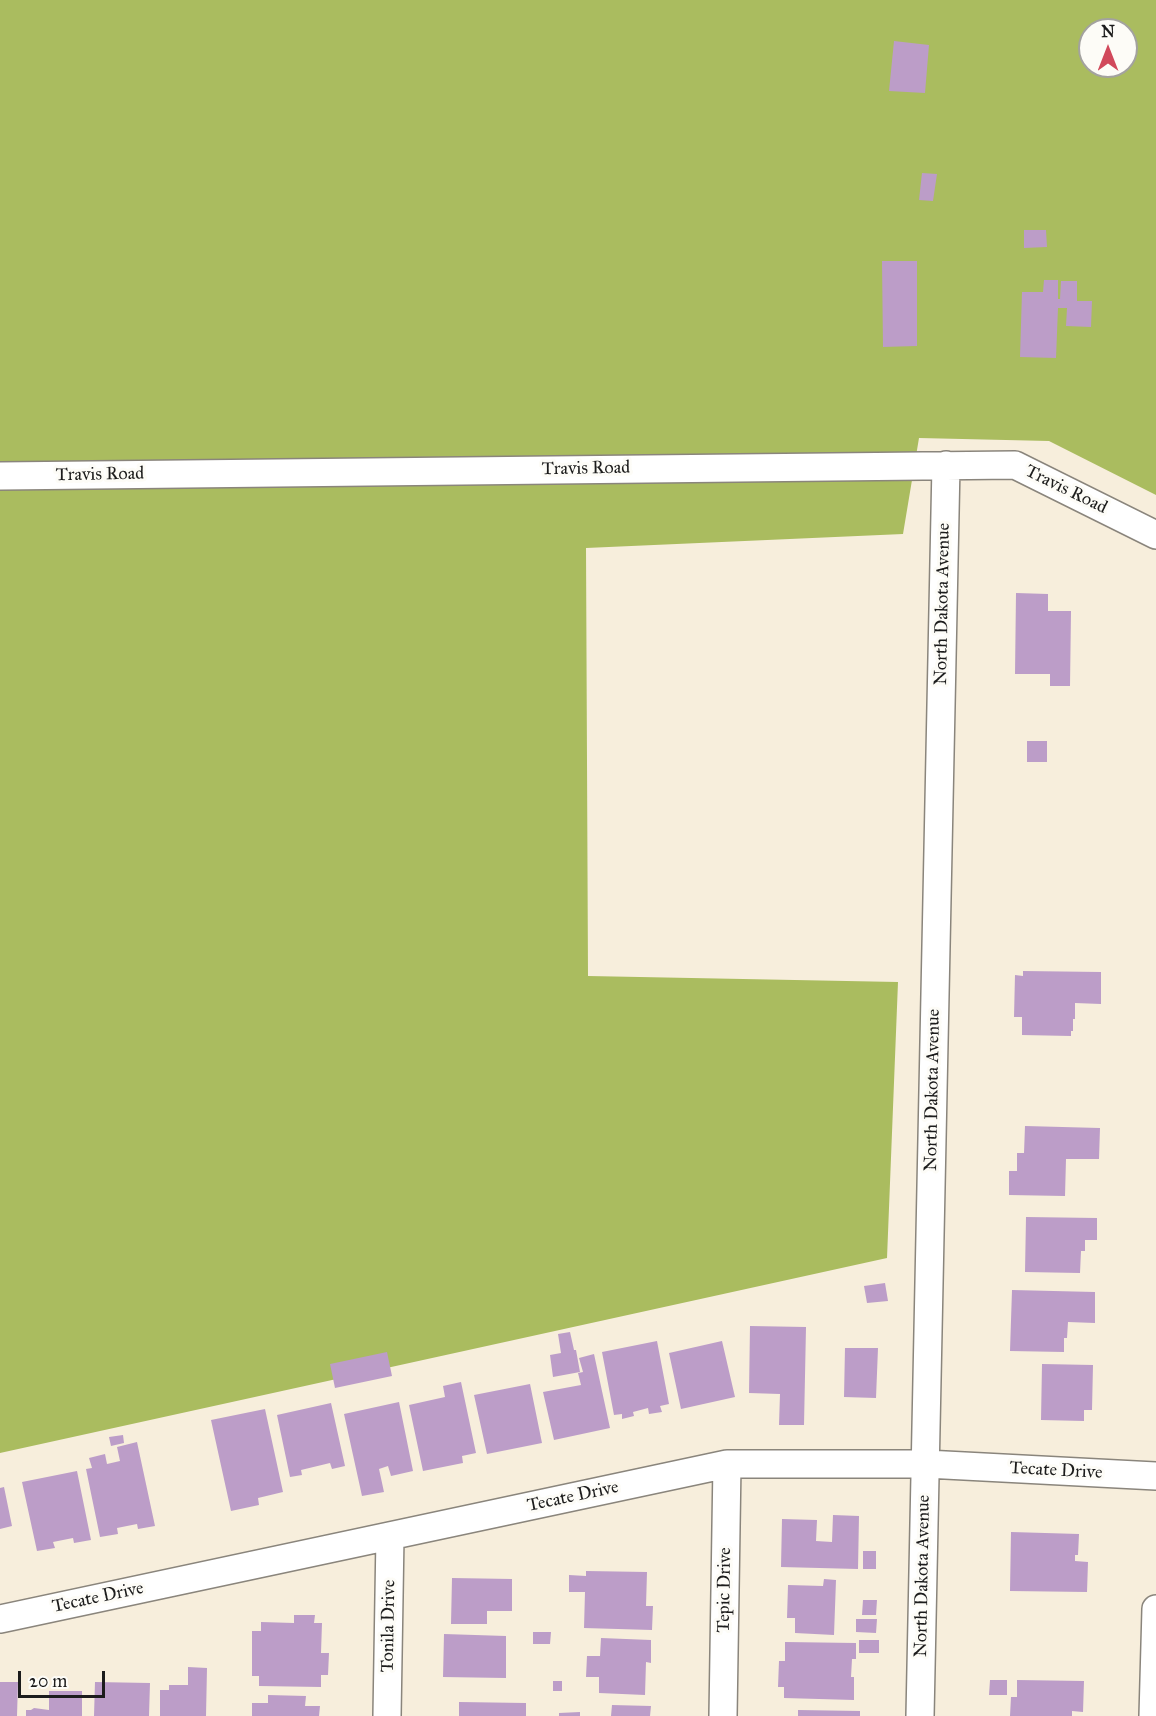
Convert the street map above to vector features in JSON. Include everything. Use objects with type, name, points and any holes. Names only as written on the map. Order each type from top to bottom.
[{"type":"street","name":"North Dakota Avenue","points":[[920,1716],[946,465]]},
{"type":"street","name":"Travis Road","points":[[0,476],[1015,465],[1156,535]]},
{"type":"street","name":"Tecate Drive","points":[[0,1619],[727,1464],[926,1464],[1156,1476]]},
{"type":"street","name":"Tepic Drive","points":[[723,1716],[727,1464]]},
{"type":"street","name":"Tonila Drive","points":[[387,1716],[390,1536]]},
{"type":"street","points":[[1153,1716],[1156,1609]]},
{"type":"green space","points":[[0,0],[1156,0],[1156,495],[1049,441],[919,438],[903,534],[586,548],[588,976],[898,982],[887,1258],[0,1453]]},
{"type":"building","points":[[894,41],[929,45],[925,93],[889,91]]},
{"type":"building","points":[[922,173],[937,174],[933,201],[919,200]]},
{"type":"building","points":[[1024,230],[1046,230],[1047,247],[1024,248]]},
{"type":"building","points":[[882,261],[917,261],[917,346],[883,347]]},
{"type":"building","points":[[1044,280],[1058,280],[1058,299],[1060,299],[1061,281],[1077,281],[1077,301],[1092,301],[1091,327],[1066,326],[1067,308],[1058,308],[1056,358],[1020,357],[1022,292],[1043,292]]},
{"type":"building","points":[[1016,593],[1048,594],[1048,611],[1071,611],[1070,686],[1050,686],[1050,674],[1015,674]]},
{"type":"building","points":[[1027,741],[1047,741],[1047,762],[1027,762]]},
{"type":"building","points":[[1023,971],[1101,972],[1101,1004],[1075,1003],[1075,1019],[1073,1019],[1071,1036],[1022,1035],[1022,1017],[1014,1017],[1015,975],[1023,976]]},
{"type":"building","points":[[1025,1126],[1100,1128],[1099,1159],[1066,1159],[1065,1196],[1009,1195],[1009,1171],[1017,1171],[1017,1153],[1024,1153]]},
{"type":"building","points":[[1026,1217],[1097,1218],[1097,1240],[1085,1240],[1085,1251],[1081,1251],[1080,1273],[1025,1272]]},
{"type":"building","points":[[885,1283],[888,1301],[867,1303],[864,1286]]},
{"type":"building","points":[[1012,1290],[1095,1292],[1095,1323],[1068,1322],[1067,1338],[1064,1338],[1064,1352],[1010,1351]]},
{"type":"building","points":[[750,1326],[806,1327],[804,1425],[779,1425],[780,1394],[749,1393]]},
{"type":"building","points":[[570,1332],[580,1372],[553,1377],[550,1355],[561,1353],[558,1334]]},
{"type":"building","points":[[657,1341],[669,1404],[660,1406],[662,1412],[649,1414],[648,1408],[633,1412],[634,1416],[622,1419],[622,1414],[614,1415],[602,1352]]},
{"type":"building","points":[[722,1341],[735,1397],[681,1409],[669,1353]]},
{"type":"building","points":[[845,1348],[878,1348],[876,1398],[844,1397]]},
{"type":"building","points":[[387,1352],[392,1376],[335,1388],[330,1364]]},
{"type":"building","points":[[594,1354],[610,1428],[554,1440],[543,1392],[581,1385],[578,1373],[583,1372],[579,1358]]},
{"type":"building","points":[[1042,1364],[1093,1365],[1092,1410],[1084,1410],[1084,1421],[1041,1420]]},
{"type":"building","points":[[461,1382],[476,1453],[462,1456],[463,1463],[423,1471],[409,1405],[445,1397],[443,1386]]},
{"type":"building","points":[[530,1384],[542,1443],[487,1454],[474,1395]]},
{"type":"building","points":[[399,1402],[413,1471],[391,1476],[388,1466],[379,1469],[384,1492],[362,1496],[344,1414]]},
{"type":"building","points":[[331,1403],[345,1466],[332,1469],[330,1463],[301,1470],[302,1475],[290,1477],[277,1415]]},
{"type":"building","points":[[265,1409],[283,1492],[258,1498],[259,1505],[231,1511],[211,1420]]},
{"type":"building","points":[[123,1435],[124,1443],[111,1446],[109,1437]]},
{"type":"building","points":[[137,1442],[155,1526],[138,1529],[137,1524],[117,1528],[118,1534],[100,1537],[86,1469],[92,1468],[89,1458],[105,1454],[107,1464],[120,1461],[117,1447]]},
{"type":"building","points":[[77,1471],[91,1540],[74,1543],[73,1538],[53,1542],[55,1548],[37,1551],[22,1482]]},
{"type":"building","points":[[4,1487],[12,1526],[0,1529],[0,1488]]},
{"type":"building","points":[[833,1515],[859,1516],[858,1569],[781,1567],[782,1519],[817,1520],[816,1541],[832,1542]]},
{"type":"building","points":[[1011,1532],[1079,1534],[1078,1555],[1075,1555],[1075,1561],[1088,1562],[1087,1592],[1010,1591]]},
{"type":"building","points":[[863,1551],[876,1551],[876,1569],[863,1569]]},
{"type":"building","points":[[586,1571],[647,1572],[646,1606],[653,1606],[652,1630],[584,1628],[585,1592],[569,1592],[569,1575],[586,1576]]},
{"type":"building","points":[[452,1578],[512,1579],[512,1611],[487,1611],[487,1624],[451,1624]]},
{"type":"building","points":[[824,1579],[836,1580],[834,1635],[795,1633],[795,1618],[787,1618],[788,1585],[823,1586]]},
{"type":"building","points":[[863,1600],[877,1600],[876,1615],[862,1615]]},
{"type":"building","points":[[294,1615],[315,1615],[314,1623],[322,1623],[321,1653],[329,1653],[328,1675],[321,1675],[321,1687],[259,1686],[259,1676],[252,1676],[252,1631],[261,1631],[261,1622],[294,1623]]},
{"type":"building","points":[[856,1619],[877,1619],[876,1633],[856,1632]]},
{"type":"building","points":[[533,1632],[551,1632],[550,1644],[533,1644]]},
{"type":"building","points":[[444,1634],[506,1636],[506,1678],[443,1677]]},
{"type":"building","points":[[601,1638],[651,1640],[651,1663],[646,1662],[645,1695],[599,1693],[599,1677],[586,1677],[587,1656],[600,1656]]},
{"type":"building","points":[[859,1640],[879,1640],[879,1653],[859,1653]]},
{"type":"building","points":[[785,1642],[856,1643],[856,1659],[852,1659],[851,1677],[854,1677],[854,1700],[784,1698],[784,1687],[778,1687],[779,1661],[785,1661]]},
{"type":"building","points":[[188,1667],[207,1668],[206,1716],[160,1716],[160,1690],[169,1690],[169,1685],[188,1685]]},
{"type":"building","points":[[990,1680],[1007,1680],[1007,1695],[989,1695]]},
{"type":"building","points":[[1017,1680],[1084,1681],[1083,1712],[1072,1711],[1072,1716],[1010,1716],[1011,1697],[1017,1697]]},
{"type":"building","points":[[553,1681],[562,1681],[562,1691],[553,1691]]},
{"type":"building","points":[[0,1682],[18,1682],[17,1716],[0,1716]]},
{"type":"building","points":[[95,1682],[150,1683],[149,1716],[94,1716]]},
{"type":"building","points":[[49,1691],[82,1691],[82,1716],[26,1716],[26,1710],[34,1708],[49,1710]]},
{"type":"building","points":[[268,1695],[306,1696],[305,1706],[320,1706],[319,1716],[252,1716],[252,1703],[268,1703]]},
{"type":"building","points":[[459,1702],[526,1703],[526,1716],[459,1716]]},
{"type":"building","points":[[612,1705],[651,1706],[650,1716],[611,1716]]},
{"type":"building","points":[[798,1710],[860,1711],[860,1716],[798,1716]]},
{"type":"building","points":[[580,1712],[580,1716],[559,1716],[559,1713]]}]
